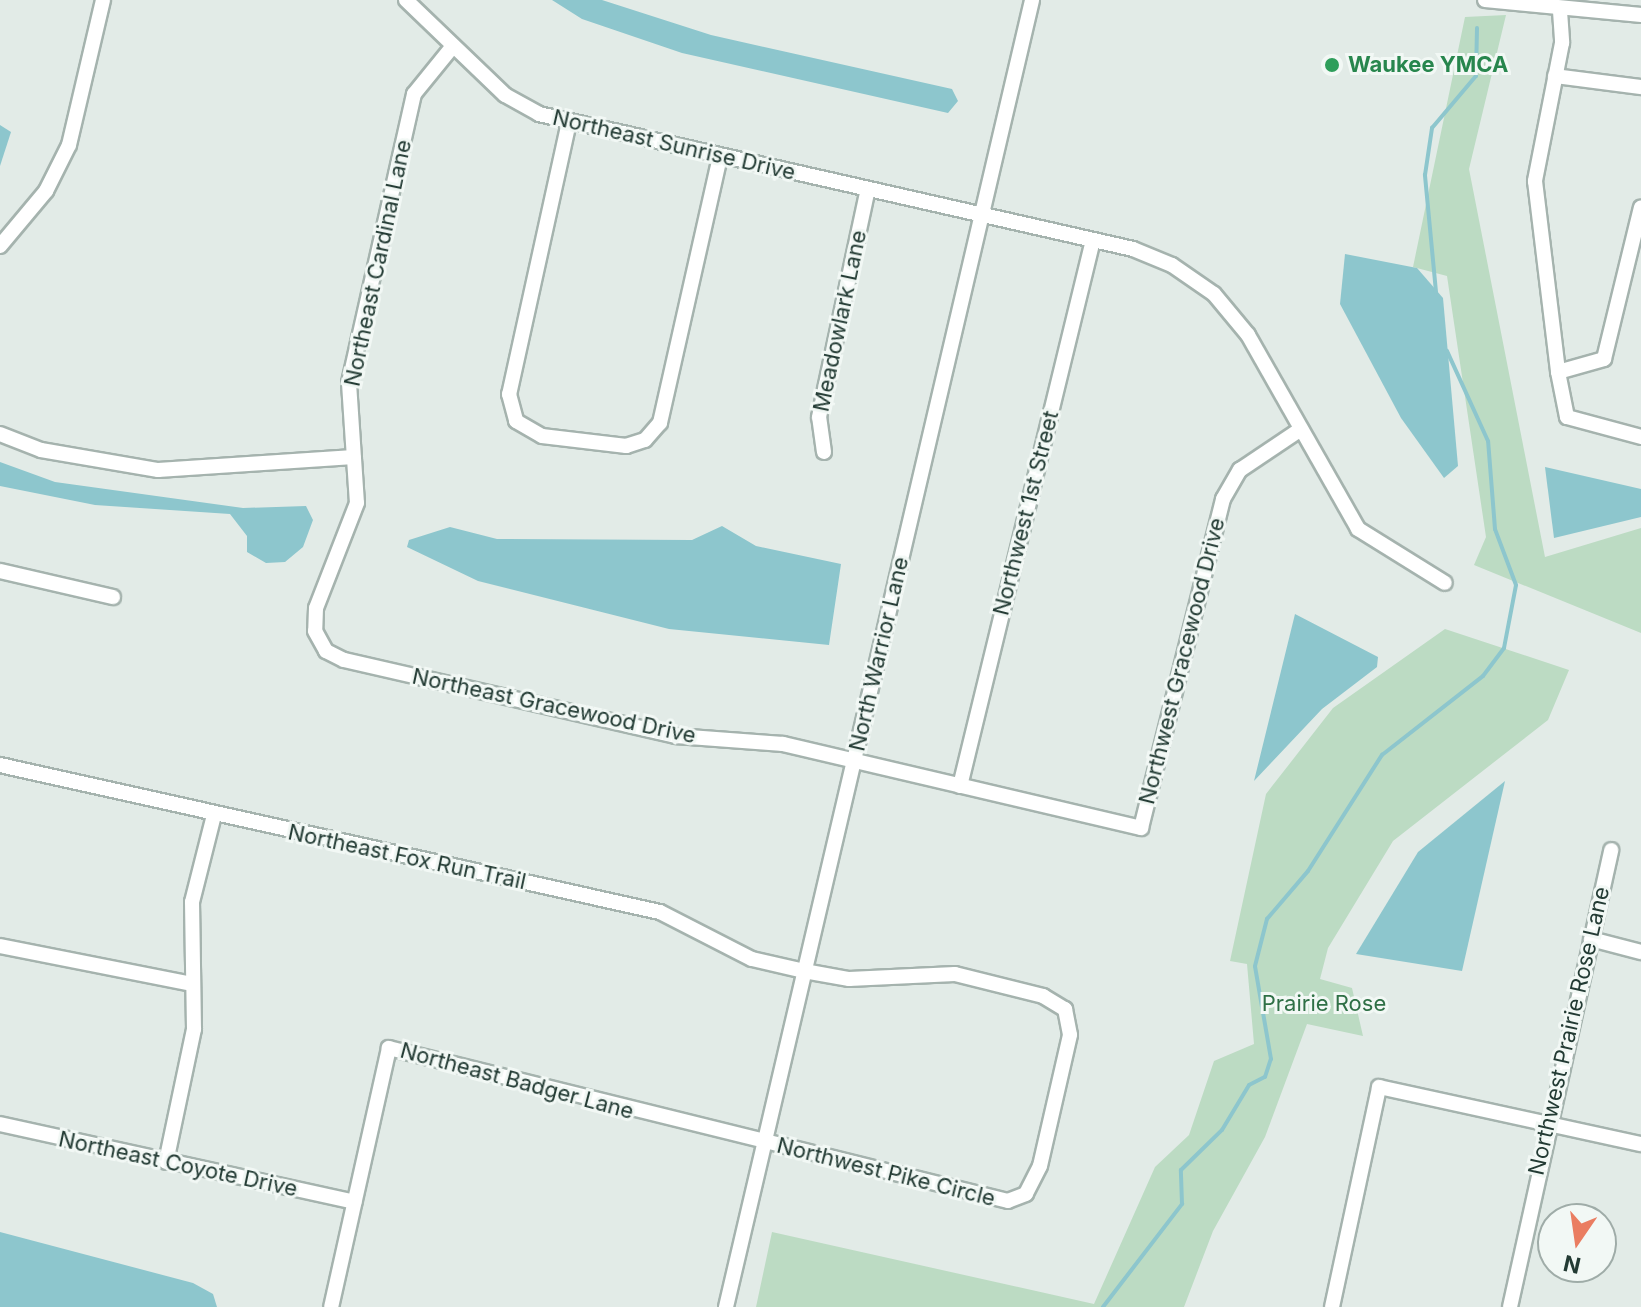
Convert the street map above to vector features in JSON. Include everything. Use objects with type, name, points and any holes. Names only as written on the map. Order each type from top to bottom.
[{"type":"street","points":[[0,246],[46,191],[69,145],[103,0]]},
{"type":"street","name":"Northeast Sunrise Drive","points":[[406,0],[521,106],[569,122],[1093,240],[1172,265],[1214,294],[1248,335],[1358,529],[1445,583]]},
{"type":"street","name":"North Warrior Lane","points":[[726,1307],[1032,0]]},
{"type":"street","points":[[1485,0],[1560,11],[1641,15]]},
{"type":"street","points":[[1560,11],[1555,76],[1535,181],[1558,372],[1567,417],[1641,437]]},
{"type":"street","name":"Northeast Cardinal Lane","points":[[315,631],[316,608],[352,528],[354,457],[349,383],[413,99],[453,46]]},
{"type":"street","points":[[1555,76],[1641,87]]},
{"type":"street","points":[[569,122],[509,394],[516,421],[542,436],[626,446],[645,440],[660,423],[720,156]]},
{"type":"street","name":"Meadowlark Lane","points":[[824,452],[819,417],[868,189]]},
{"type":"street","points":[[1558,372],[1604,359],[1641,207]]},
{"type":"street","name":"Northwest 1st Street","points":[[960,786],[1093,240]]},
{"type":"street","name":"Northwest Gracewood Drive","points":[[854,760],[1141,828],[1223,499],[1240,470],[1301,429]]},
{"type":"street","points":[[0,434],[41,450],[158,470],[354,457]]},
{"type":"street","points":[[0,571],[113,597]]},
{"type":"street","name":"Northeast Gracewood Drive","points":[[315,631],[326,651],[344,660],[676,736],[783,744],[854,760]]},
{"type":"street","name":"Northeast Fox Run Trail","points":[[0,765],[660,912],[752,959],[804,971]]},
{"type":"street","points":[[166,1162],[194,1029],[192,902],[214,815]]},
{"type":"street","name":"Northwest Prairie Rose Lane","points":[[1510,1307],[1547,1122],[1611,850]]},
{"type":"street","points":[[1591,939],[1641,952]]},
{"type":"street","points":[[0,946],[192,984]]},
{"type":"street","name":"Northwest Pike Circle","points":[[764,1143],[987,1201],[1026,1194],[1040,1166],[1070,1035],[1065,1009],[1043,996],[955,974],[849,979],[804,971]]},
{"type":"street","name":"Northeast Badger Lane","points":[[331,1307],[389,1048],[764,1143]]},
{"type":"street","points":[[1332,1307],[1379,1087],[1641,1144]]},
{"type":"street","name":"Northeast Coyote Drive","points":[[0,1124],[355,1202]]},
{"type":"green space","points":[[1506,15],[1469,169],[1545,557],[1641,528],[1641,633],[1474,565],[1486,537],[1447,276],[1413,267],[1465,17]]},
{"type":"green space","name":"Prairie Rose","points":[[1445,629],[1569,670],[1548,720],[1393,841],[1328,948],[1320,979],[1352,988],[1363,1036],[1307,1024],[1265,1137],[1213,1231],[1184,1307],[756,1307],[772,1232],[1094,1304],[1155,1167],[1189,1135],[1214,1061],[1254,1044],[1247,964],[1230,961],[1266,794],[1333,708]]},
{"type":"water","points":[[552,0],[602,0],[711,35],[952,89],[958,101],[948,113],[682,53],[582,19]]},
{"type":"water","points":[[0,125],[11,132],[0,166]]},
{"type":"water","points":[[1345,254],[1417,268],[1443,298],[1458,466],[1444,478],[1401,418],[1340,304]]},
{"type":"water","points":[[0,462],[55,482],[243,508],[306,506],[313,520],[303,547],[285,562],[266,563],[247,552],[247,536],[230,514],[95,505],[0,486]]},
{"type":"water","points":[[1545,467],[1641,489],[1641,517],[1554,538]]},
{"type":"water","points":[[722,526],[756,546],[841,564],[829,645],[669,629],[478,581],[407,547],[409,540],[450,527],[497,539],[692,540]]},
{"type":"water","points":[[1295,614],[1378,657],[1377,667],[1322,709],[1254,781]]},
{"type":"water","points":[[1505,781],[1462,971],[1356,954],[1418,852]]},
{"type":"water","points":[[0,1232],[193,1283],[213,1294],[217,1307],[0,1307]]},
{"type":"waterway","points":[[1436,292],[1425,175],[1432,128],[1476,76],[1477,28]]},
{"type":"waterway","points":[[1103,1307],[1182,1204],[1181,1170],[1222,1130],[1249,1085],[1265,1077],[1271,1059],[1255,966],[1267,919],[1308,871],[1382,755],[1483,676],[1504,648],[1516,585],[1495,529],[1488,441],[1447,351]]},
{"type":"place","name":"Waukee YMCA","points":[[1332,65]]}]
